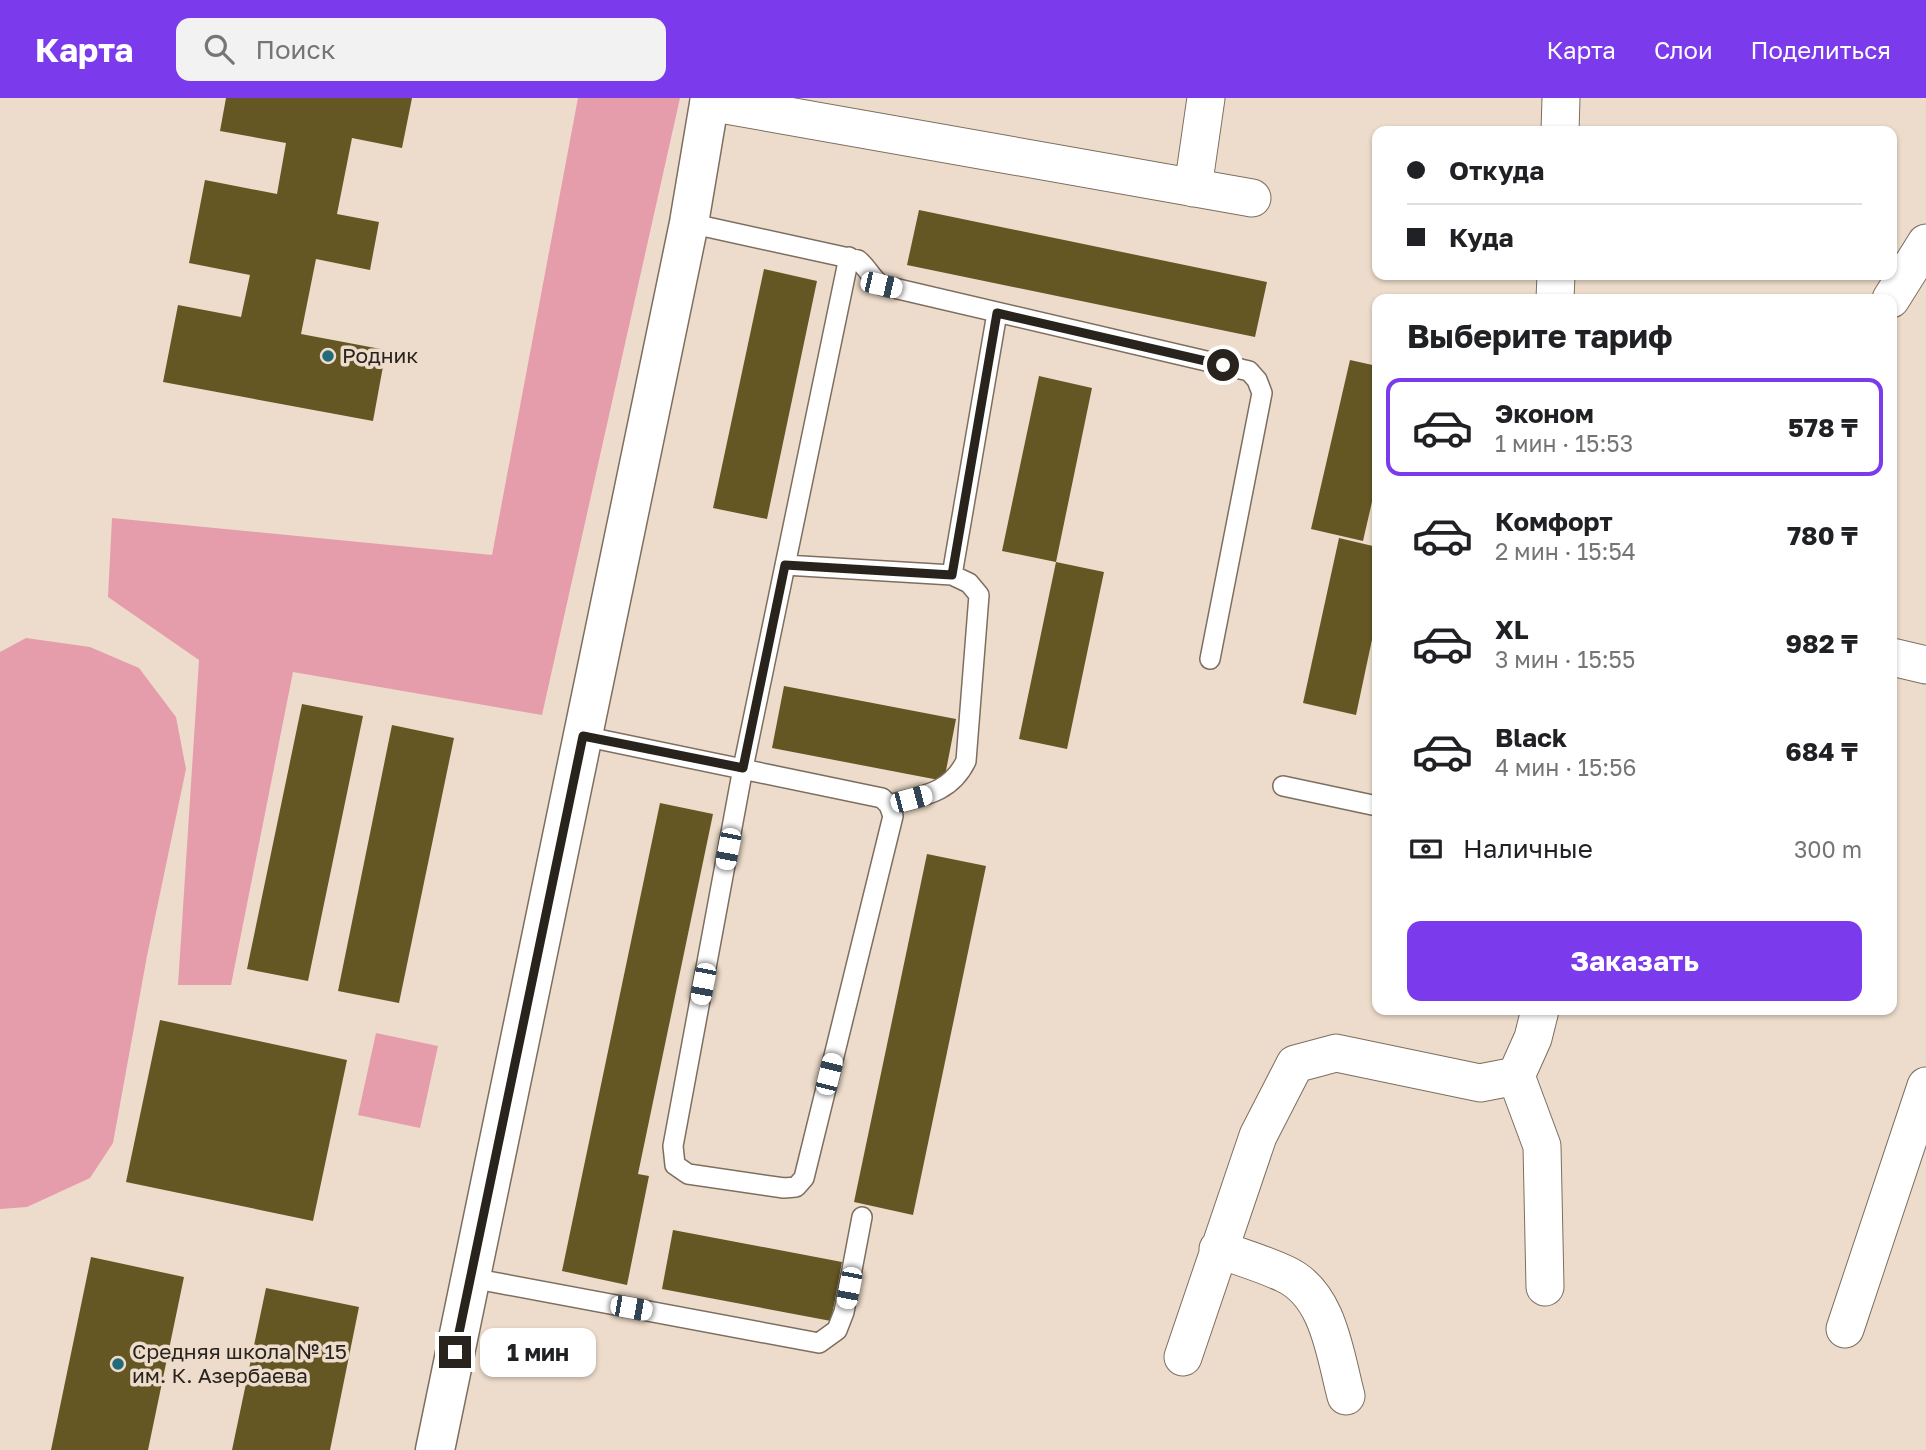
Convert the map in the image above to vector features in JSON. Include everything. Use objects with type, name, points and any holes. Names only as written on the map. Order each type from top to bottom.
[{"type":"main road","points":[[435,1450],[689,223],[710,100]]},
{"type":"street","points":[[1193,188],[1206,98]]},
{"type":"street","points":[[1560,126],[1561,98]]},
{"type":"street","points":[[710,100],[1252,198]]},
{"type":"street","points":[[1894,294],[1926,243]]},
{"type":"street","points":[[1897,658],[1926,665]]},
{"type":"street","points":[[1539,1015],[1533,1038],[1516,1076],[1542,1146],[1545,1287]]},
{"type":"street","points":[[1183,1357],[1258,1136],[1295,1064],[1336,1053],[1480,1083],[1516,1076]]},
{"type":"street","points":[[1845,1329],[1926,1086]]},
{"type":"street","points":[[1219,1250],[1287,1275],[1306,1290],[1324,1315],[1346,1396]]},
{"type":"lane","points":[[689,223],[849,257],[858,260],[866,267],[872,279],[881,285],[1249,371],[1257,380],[1262,393],[1210,659]]},
{"type":"lane","points":[[583,736],[743,768],[882,798],[889,804],[892,816],[804,1178],[796,1186],[784,1188],[688,1174],[675,1165],[673,1146],[743,768],[849,257]]},
{"type":"lane","points":[[952,575],[997,313]]},
{"type":"lane","points":[[785,565],[952,575],[969,583],[979,595],[966,761],[960,775],[949,785],[933,793],[889,804]]},
{"type":"lane","points":[[1283,786],[1372,805]]},
{"type":"lane","points":[[471,1278],[819,1343],[837,1330],[844,1312],[862,1217]]},
{"type":"shaded area","points":[[578,98],[680,98],[542,715],[293,672],[231,985],[178,985],[199,660],[108,597],[112,518],[492,555]]},
{"type":"shaded area","points":[[26,638],[90,647],[139,668],[176,717],[186,769],[147,956],[113,1143],[90,1178],[27,1207],[0,1209],[0,652]]},
{"type":"shaded area","points":[[376,1033],[438,1046],[420,1128],[358,1115]]},
{"type":"building","name":"Родник","points":[[226,98],[412,98],[402,148],[352,138],[337,214],[379,222],[370,270],[316,259],[301,334],[386,350],[373,421],[163,382],[178,305],[241,317],[250,275],[189,263],[205,180],[277,194],[286,143],[220,131]]},
{"type":"building","points":[[919,210],[1267,282],[1255,337],[907,265]]},
{"type":"building","points":[[764,269],[817,281],[767,519],[713,508]]},
{"type":"building","points":[[1350,360],[1372,365],[1372,502],[1363,541],[1311,529]]},
{"type":"building","points":[[1039,376],[1092,388],[1056,562],[1002,551]]},
{"type":"building","points":[[1339,538],[1372,546],[1372,640],[1356,715],[1303,703]]},
{"type":"building","points":[[1056,562],[1104,572],[1067,749],[1019,739]]},
{"type":"building","points":[[784,686],[956,719],[944,781],[772,748]]},
{"type":"building","points":[[302,704],[363,716],[308,981],[247,969]]},
{"type":"building","points":[[392,725],[454,738],[399,1003],[338,991]]},
{"type":"building","points":[[660,803],[713,814],[638,1174],[649,1176],[627,1285],[562,1271]]},
{"type":"building","points":[[927,854],[986,866],[913,1215],[854,1202]]},
{"type":"building","points":[[160,1020],[347,1060],[313,1221],[126,1182]]},
{"type":"building","points":[[673,1230],[842,1262],[831,1321],[662,1289]]},
{"type":"building","name":"Средняя школа № 15 им. К. Азербаева","points":[[91,1257],[184,1277],[148,1450],[51,1450]]},
{"type":"building","name":"Средняя школа № 15 им. К. Азербаева","points":[[266,1288],[359,1307],[330,1450],[232,1450]]},
{"type":"place","name":"Родник","points":[[328,356]]},
{"type":"place","name":"Средняя школа № 15 им. К. Азербаева","points":[[118,1364]]},
{"type":"route","points":[[455,1352],[583,736],[743,768],[785,565],[952,575],[997,313],[1223,365]]}]
